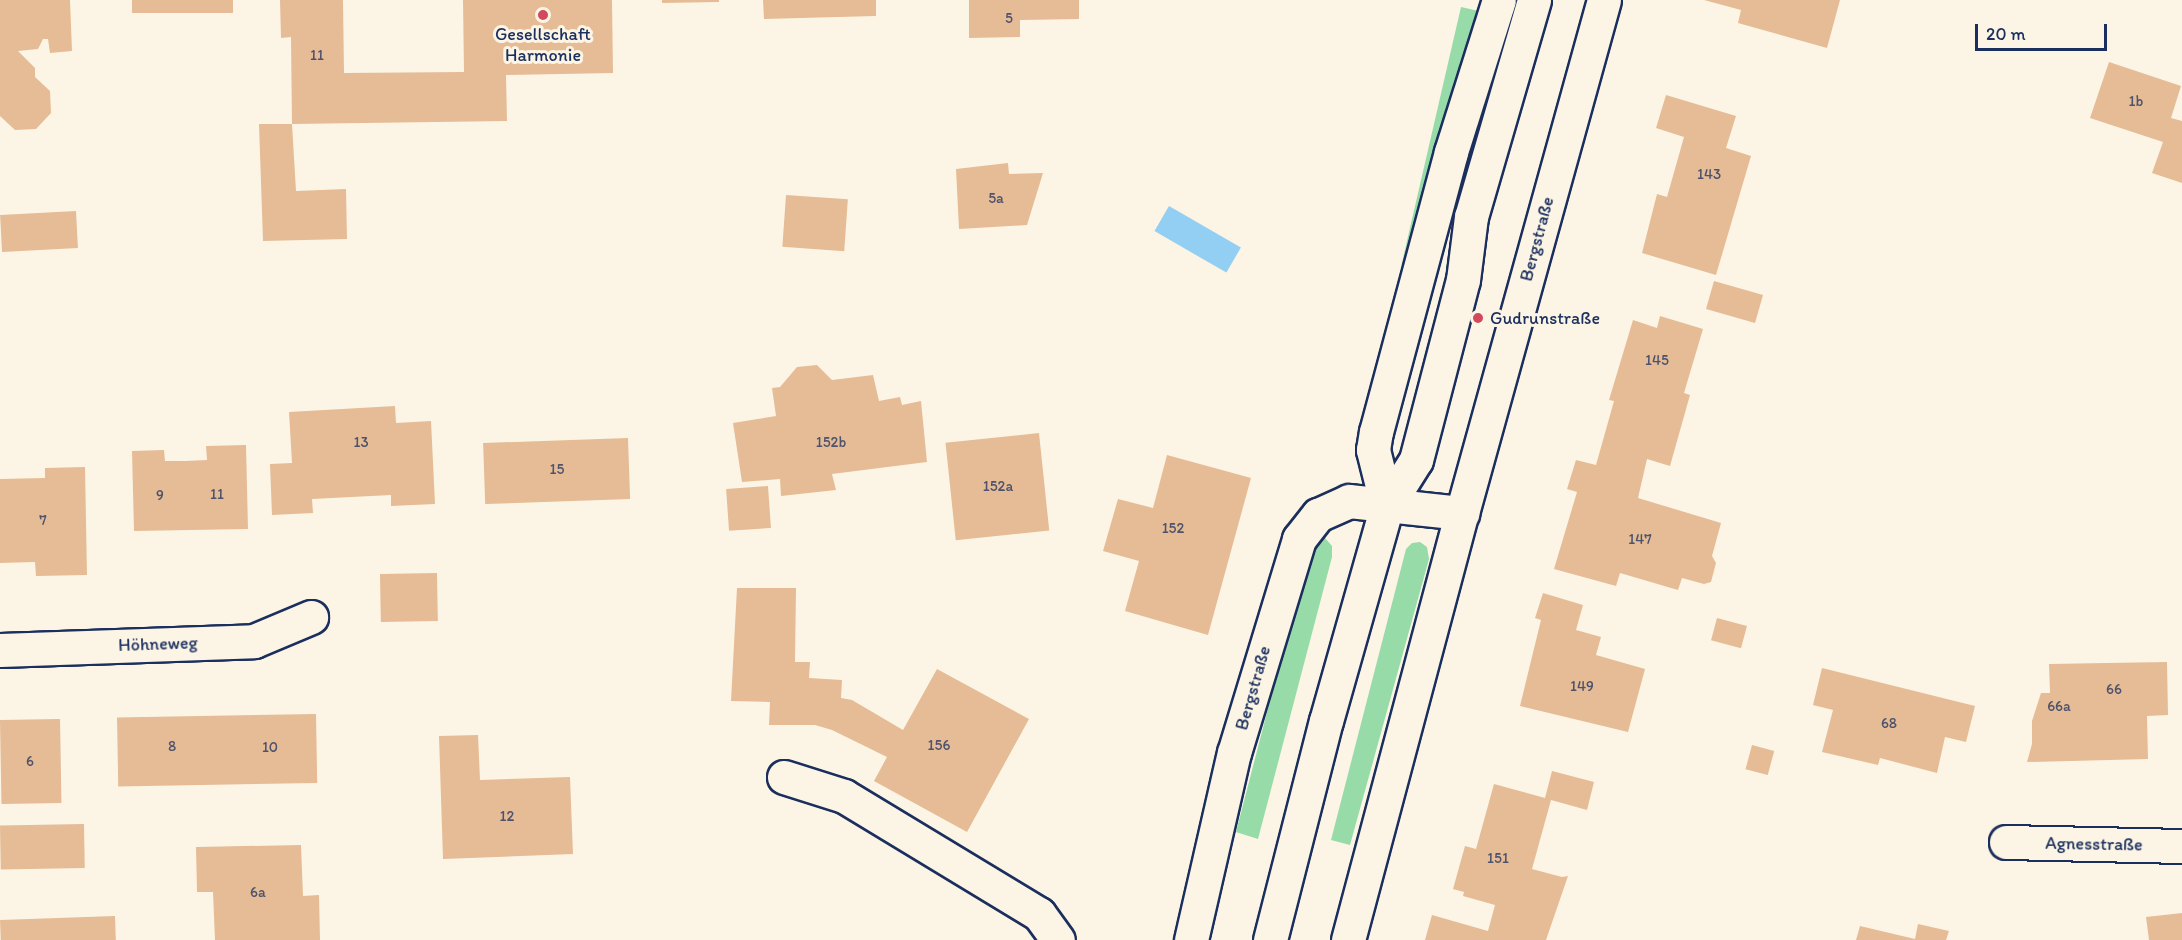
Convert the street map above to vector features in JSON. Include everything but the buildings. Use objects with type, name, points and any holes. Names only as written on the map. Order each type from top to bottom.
[{"type":"street","points":[[1387,506],[1372,450],[1451,152],[1499,0]]},
{"type":"street","points":[[1270,940],[1326,721],[1387,506],[1416,460],[1463,280],[1471,217],[1534,0]]},
{"type":"street","name":"Bergstraße","points":[[1348,940],[1462,513],[1604,0]]},
{"type":"street","name":"Bergstraße","points":[[1191,940],[1234,753],[1299,538],[1318,515],[1349,501],[1462,513]]},
{"type":"street","name":"Höhneweg","points":[[0,650],[254,641],[311,617]]},
{"type":"street","points":[[784,777],[844,796],[1039,914],[1058,940]]},
{"type":"street","name":"Agnesstraße","points":[[2006,842],[2182,846]]},
{"type":"green space","points":[[1461,7],[1478,11],[1418,269],[1401,265]]},
{"type":"green space","points":[[1325,538],[1332,546],[1332,557],[1258,839],[1236,832],[1309,550],[1314,541]]},
{"type":"green space","points":[[1420,542],[1427,547],[1429,559],[1350,845],[1331,840],[1406,549],[1412,543]]},
{"type":"water","points":[[1169,206],[1241,248],[1226,273],[1154,231]]},
{"type":"place","name":"Gesellschaft Harmonie","points":[[543,15]]},
{"type":"place","name":"Gudrunstraße","points":[[1478,318]]}]
